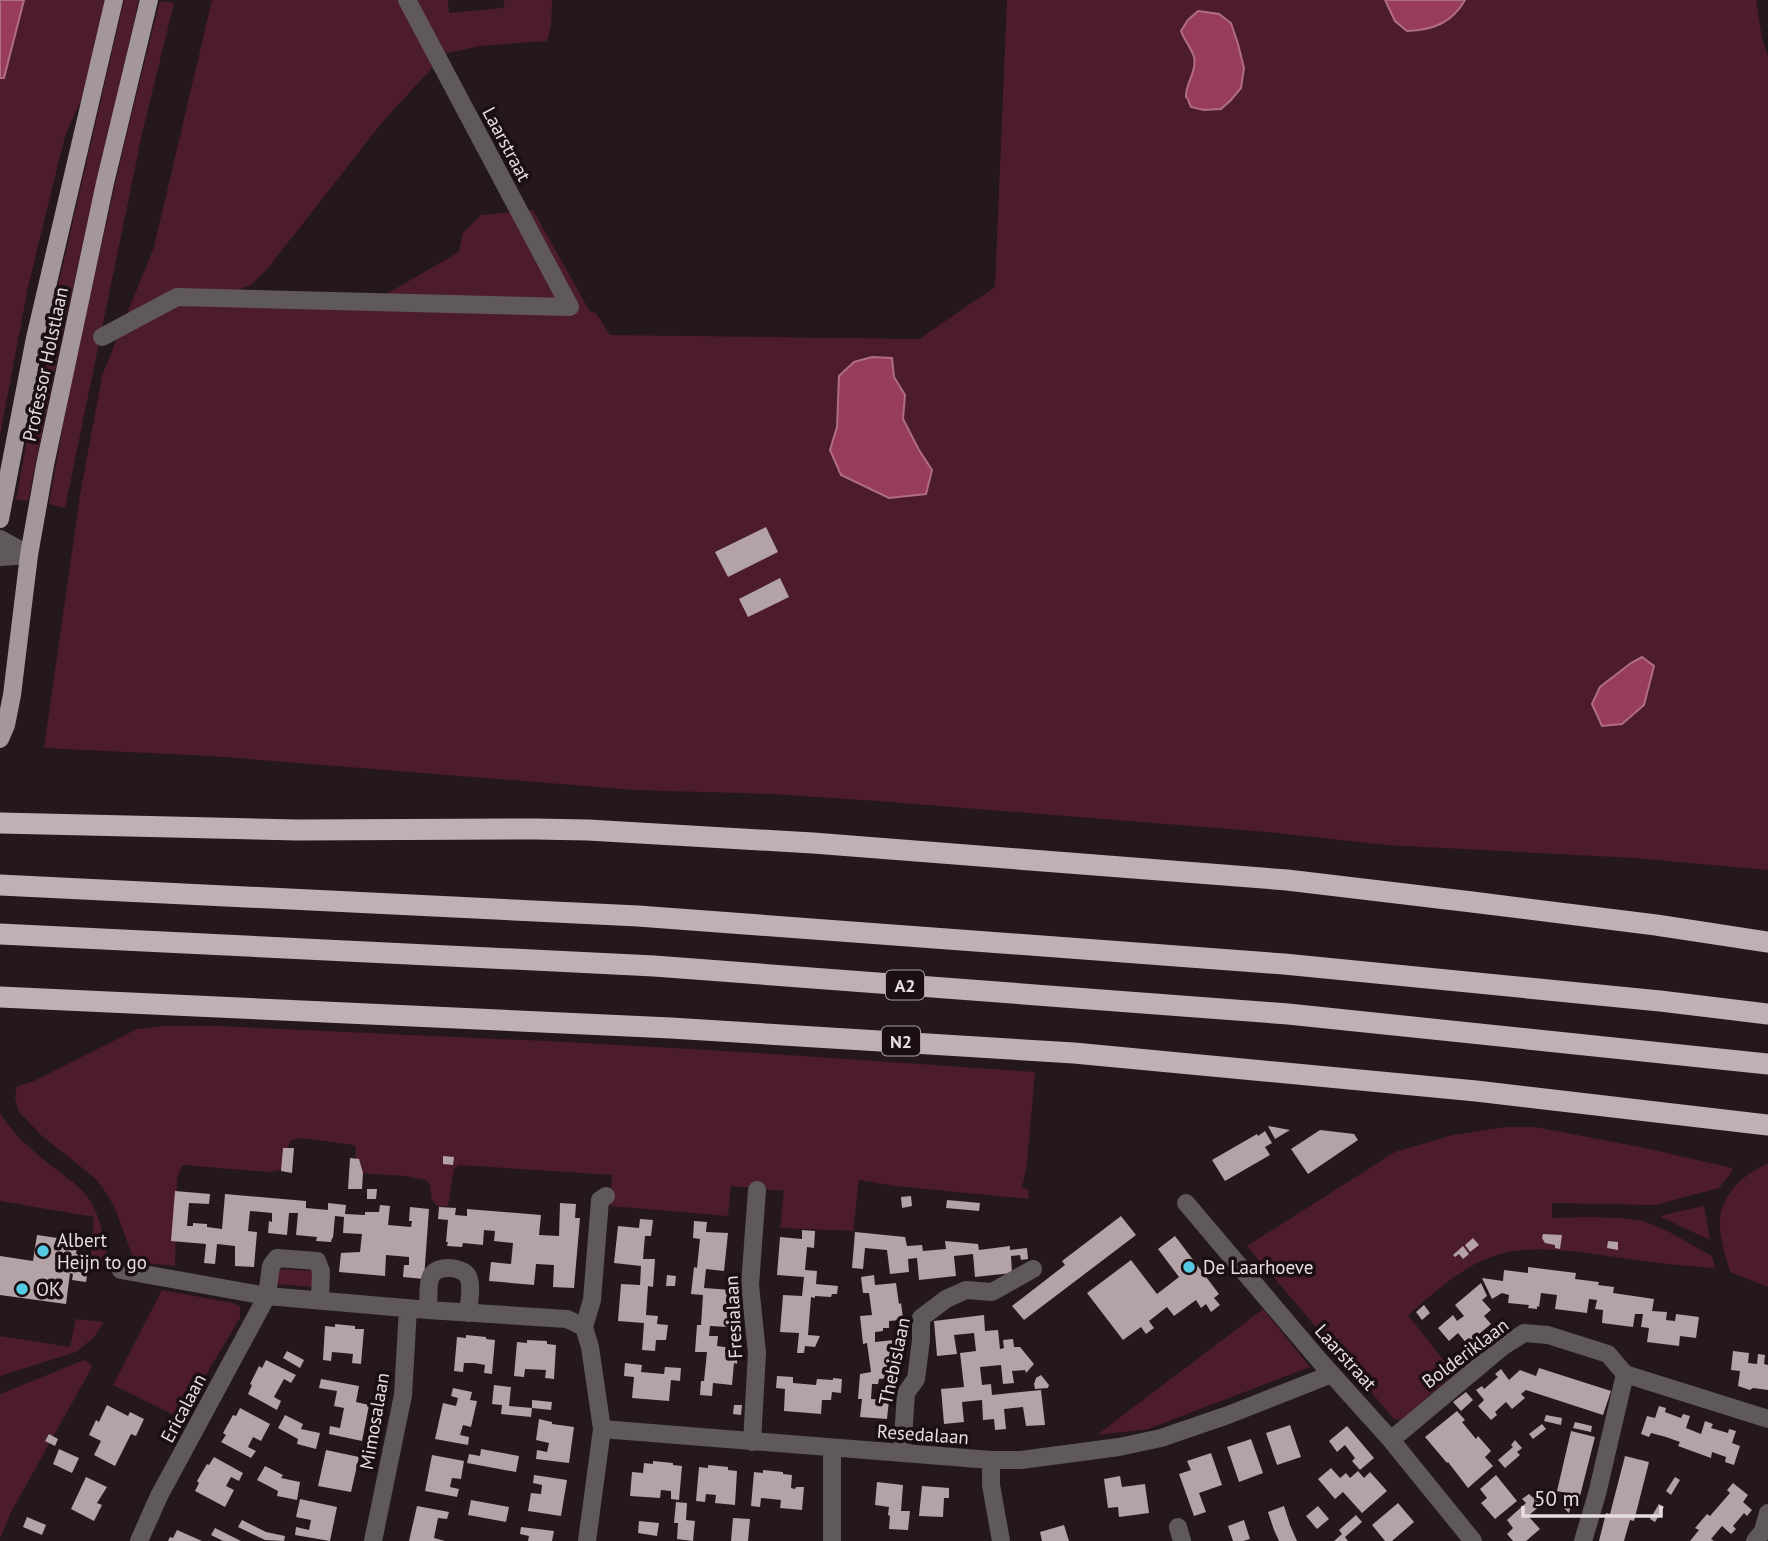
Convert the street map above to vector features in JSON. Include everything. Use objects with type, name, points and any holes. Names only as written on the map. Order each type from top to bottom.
[{"type":"highway","points":[[0,823],[297,830],[639,832],[1287,880],[1768,942]]},
{"type":"highway","points":[[0,885],[638,916],[1284,964],[1768,1014]]},
{"type":"highway","name":"A2","points":[[0,934],[654,967],[1288,1014],[1768,1065]]},
{"type":"highway","name":"N2","points":[[0,997],[671,1028],[1074,1053],[1476,1091],[1768,1125]]},
{"type":"main road","name":"Professor Holstlaan","points":[[0,519],[35,338],[114,0]]},
{"type":"main road","name":"Professor Holstlaan","points":[[0,739],[6,725],[12,695],[29,555],[45,465],[105,183],[149,0]]},
{"type":"street","name":"Laarstraat","points":[[102,337],[177,297],[570,307],[407,0]]},
{"type":"street","points":[[0,539],[29,555]]},
{"type":"street","points":[[0,557],[29,555]]},
{"type":"street","name":"Fresialaan","points":[[752,1442],[757,1353],[750,1285],[757,1190]]},
{"type":"street","points":[[587,1541],[602,1429],[590,1347],[584,1327],[592,1300],[600,1200],[606,1196]]},
{"type":"street","name":"Laarstraat","points":[[1186,1203],[1391,1440],[1473,1541]]},
{"type":"street","points":[[267,1296],[271,1266],[277,1258],[317,1261],[321,1271],[320,1300]]},
{"type":"street","points":[[428,1310],[431,1277],[435,1271],[442,1268],[462,1270],[468,1274],[468,1313]]},
{"type":"street","name":"Thebislaan","points":[[902,1453],[906,1393],[916,1379],[921,1340],[920,1318],[946,1299],[966,1290],[992,1292],[1033,1269]]},
{"type":"street","points":[[121,1270],[267,1296],[567,1319],[584,1327]]},
{"type":"street","name":"Ericalaan","points":[[139,1541],[159,1496],[267,1296]]},
{"type":"street","name":"Mimosalaan","points":[[373,1541],[403,1395],[408,1308]]},
{"type":"street","name":"Bolderiklaan","points":[[1391,1440],[1502,1347],[1524,1333],[1548,1335],[1608,1354],[1625,1374],[1768,1419]]},
{"type":"street","name":"Resedalaan","points":[[602,1429],[990,1460],[1021,1460],[1119,1447],[1161,1438],[1332,1374]]},
{"type":"street","points":[[1583,1541],[1597,1494],[1625,1374]]},
{"type":"street","points":[[832,1448],[832,1541]]},
{"type":"street","points":[[990,1460],[991,1485],[1001,1541]]},
{"type":"street","points":[[1755,1541],[1763,1531],[1768,1513]]},
{"type":"shaded area","points":[[0,0],[24,0],[4,78],[0,78]]},
{"type":"shaded area","points":[[24,0],[106,0],[83,96],[65,136],[28,287],[0,435],[0,78],[4,77]]},
{"type":"shaded area","points":[[124,0],[139,0],[60,344],[28,501],[16,500],[45,342]]},
{"type":"shaded area","points":[[212,0],[448,0],[449,13],[503,8],[505,0],[552,0],[551,27],[547,41],[479,46],[445,54],[384,120],[268,268],[251,285],[202,303],[362,308],[459,252],[463,233],[481,215],[533,210],[585,303],[591,312],[596,313],[610,335],[919,339],[995,287],[1007,0],[1756,0],[1768,56],[1768,870],[1634,858],[1386,845],[1267,832],[877,801],[772,794],[635,790],[211,756],[44,748],[80,495],[102,376],[154,247]]},
{"type":"shaded area","points":[[1385,0],[1465,0],[1448,20],[1441,24],[1407,31],[1395,21]]},
{"type":"shaded area","points":[[160,1],[174,3],[142,134],[65,508],[49,504],[71,380],[127,132]]},
{"type":"shaded area","points":[[1198,11],[1219,14],[1231,23],[1244,68],[1241,88],[1221,109],[1204,110],[1191,107],[1186,97],[1194,62],[1193,54],[1181,31]]},
{"type":"shaded area","points":[[872,357],[892,358],[894,377],[905,395],[903,419],[932,470],[926,494],[889,498],[841,475],[830,450],[837,427],[839,376],[854,362]]},
{"type":"shaded area","points":[[1642,657],[1654,666],[1644,705],[1622,724],[1602,726],[1592,704],[1600,687]]},
{"type":"shaded area","points":[[217,1026],[567,1042],[1035,1072],[1027,1163],[1022,1188],[1028,1189],[1029,1199],[859,1180],[853,1231],[780,1228],[784,1191],[731,1186],[728,1216],[610,1206],[612,1175],[459,1165],[454,1169],[448,1206],[438,1207],[432,1200],[430,1185],[426,1180],[358,1173],[354,1168],[354,1145],[300,1138],[290,1141],[280,1170],[268,1172],[184,1165],[181,1167],[177,1179],[175,1266],[147,1263],[133,1258],[115,1208],[103,1188],[95,1178],[41,1135],[19,1112],[15,1097],[17,1086],[34,1081],[137,1029]]},
{"type":"shaded area","points":[[0,1113],[28,1146],[86,1195],[100,1222],[109,1265],[90,1264],[94,1217],[0,1201]]},
{"type":"shaded area","points":[[1506,1127],[1535,1127],[1732,1168],[1732,1172],[1719,1188],[1655,1205],[1552,1203],[1552,1218],[1632,1219],[1651,1224],[1712,1256],[1715,1268],[1550,1249],[1520,1250],[1480,1262],[1447,1282],[1408,1315],[1454,1374],[1401,1420],[1394,1419],[1247,1246],[1395,1152],[1453,1135]]},
{"type":"shaded area","points":[[1768,1163],[1768,1287],[1730,1272],[1720,1227],[1721,1211],[1730,1193],[1743,1179]]},
{"type":"shaded area","points":[[1704,1206],[1710,1240],[1661,1217],[1663,1215]]},
{"type":"shaded area","points":[[279,1269],[314,1271],[313,1287],[277,1284]]},
{"type":"shaded area","points":[[162,1290],[233,1303],[240,1307],[240,1318],[180,1418],[113,1385]]},
{"type":"shaded area","points":[[1263,1309],[1310,1367],[1148,1429],[1097,1435]]},
{"type":"shaded area","points":[[76,1319],[104,1322],[94,1337],[76,1352],[0,1376],[0,1336],[70,1347]]},
{"type":"shaded area","points":[[84,1360],[92,1365],[91,1369],[11,1512],[0,1539],[0,1394]]},
{"type":"building","points":[[766,527],[778,552],[728,577],[715,552]]},
{"type":"building","points":[[780,578],[789,597],[748,617],[739,599]]},
{"type":"building","points":[[1268,1126],[1290,1130],[1275,1139]]},
{"type":"building","points":[[1320,1130],[1354,1134],[1358,1140],[1308,1174],[1291,1149]]},
{"type":"building","points":[[1265,1131],[1272,1143],[1265,1147],[1270,1155],[1225,1181],[1212,1160]]},
{"type":"building","points":[[283,1148],[294,1148],[292,1173],[281,1171]]},
{"type":"building","points":[[443,1156],[454,1157],[453,1165],[443,1164]]},
{"type":"building","points":[[350,1158],[359,1159],[363,1173],[362,1189],[348,1189]]},
{"type":"building","points":[[367,1189],[377,1189],[376,1199],[367,1199]]},
{"type":"building","points":[[175,1191],[210,1194],[209,1204],[189,1203],[187,1226],[193,1226],[193,1223],[207,1224],[207,1227],[222,1229],[225,1194],[306,1201],[306,1208],[328,1210],[328,1203],[346,1205],[345,1214],[365,1215],[365,1212],[379,1212],[380,1205],[390,1206],[388,1225],[411,1227],[410,1207],[429,1209],[424,1279],[403,1277],[404,1265],[409,1265],[409,1257],[386,1255],[385,1276],[339,1272],[341,1253],[360,1252],[362,1234],[343,1233],[344,1217],[335,1216],[331,1242],[316,1241],[317,1237],[296,1235],[298,1213],[289,1213],[287,1235],[268,1233],[272,1213],[250,1211],[248,1231],[257,1232],[254,1267],[235,1266],[235,1246],[217,1244],[215,1264],[204,1263],[206,1244],[171,1241]]},
{"type":"building","points":[[911,1196],[912,1206],[902,1208],[901,1197]]},
{"type":"building","points":[[947,1200],[980,1203],[979,1211],[946,1208]]},
{"type":"building","points":[[560,1203],[576,1204],[575,1218],[580,1218],[574,1288],[553,1287],[554,1265],[536,1264],[534,1285],[489,1281],[491,1262],[511,1264],[513,1243],[494,1241],[495,1231],[484,1230],[483,1245],[463,1243],[462,1247],[447,1246],[448,1220],[438,1219],[439,1207],[456,1208],[455,1215],[467,1216],[467,1209],[541,1215],[539,1235],[559,1236]]},
{"type":"building","points":[[1121,1216],[1136,1235],[1024,1320],[1012,1306],[1065,1265],[1062,1261]]},
{"type":"building","points":[[640,1219],[653,1220],[651,1236],[645,1236],[643,1259],[655,1259],[653,1287],[648,1286],[646,1315],[658,1316],[657,1324],[668,1325],[666,1340],[656,1340],[655,1351],[642,1350],[644,1323],[618,1321],[621,1284],[640,1285],[641,1266],[614,1263],[618,1226],[639,1228]]},
{"type":"building","points":[[694,1221],[707,1222],[706,1232],[728,1233],[724,1271],[706,1269],[704,1288],[735,1292],[728,1327],[710,1326],[709,1336],[718,1336],[717,1346],[738,1349],[737,1364],[734,1363],[732,1385],[713,1383],[712,1396],[700,1395],[707,1352],[695,1352],[697,1325],[701,1325],[703,1295],[691,1294],[700,1239],[693,1238]]},
{"type":"building","points":[[802,1230],[815,1231],[814,1248],[807,1247],[805,1270],[817,1271],[816,1284],[838,1286],[837,1294],[832,1294],[831,1297],[811,1297],[808,1335],[820,1336],[815,1347],[805,1346],[804,1353],[797,1353],[799,1333],[780,1332],[783,1295],[802,1296],[804,1277],[777,1275],[780,1237],[802,1239]]},
{"type":"building","points":[[855,1232],[905,1237],[907,1246],[922,1245],[923,1251],[946,1249],[945,1241],[978,1244],[979,1250],[1010,1246],[1010,1250],[1027,1248],[1028,1259],[1021,1260],[1020,1255],[1011,1256],[1012,1273],[975,1277],[973,1254],[954,1256],[956,1276],[919,1280],[917,1258],[908,1259],[909,1272],[890,1274],[887,1250],[865,1248],[863,1269],[852,1268]]},
{"type":"building","points":[[1543,1234],[1562,1235],[1560,1249],[1545,1243]]},
{"type":"building","points":[[37,1235],[78,1241],[76,1254],[90,1256],[86,1282],[72,1280],[73,1274],[70,1273],[66,1304],[0,1295],[0,1256],[33,1261]]},
{"type":"building","points":[[1175,1236],[1219,1294],[1214,1298],[1220,1305],[1211,1312],[1206,1304],[1201,1308],[1196,1300],[1174,1316],[1167,1307],[1149,1321],[1154,1328],[1146,1334],[1141,1327],[1123,1340],[1087,1293],[1131,1260],[1157,1294],[1179,1277],[1158,1249]]},
{"type":"building","points":[[1473,1238],[1479,1245],[1470,1252],[1465,1245]]},
{"type":"building","points":[[1608,1241],[1618,1242],[1618,1250],[1607,1248]]},
{"type":"building","points":[[1463,1246],[1469,1254],[1463,1259],[1459,1254],[1455,1257],[1453,1255]]},
{"type":"building","points":[[1528,1267],[1576,1273],[1575,1279],[1614,1287],[1613,1293],[1654,1299],[1652,1311],[1667,1312],[1666,1320],[1675,1321],[1676,1314],[1699,1317],[1696,1338],[1680,1336],[1679,1346],[1647,1342],[1649,1328],[1641,1327],[1643,1314],[1635,1314],[1633,1327],[1602,1323],[1603,1310],[1595,1309],[1597,1300],[1589,1299],[1587,1313],[1555,1309],[1557,1295],[1541,1293],[1537,1309],[1528,1308],[1529,1305],[1508,1303],[1509,1295],[1502,1293],[1492,1299],[1482,1278],[1503,1281],[1504,1270],[1528,1273]]},
{"type":"building","points":[[667,1275],[676,1276],[675,1286],[666,1286]]},
{"type":"building","points":[[874,1275],[875,1285],[896,1283],[903,1318],[889,1321],[889,1328],[875,1332],[875,1342],[894,1340],[899,1377],[879,1379],[878,1384],[872,1384],[871,1399],[889,1400],[887,1419],[860,1417],[862,1399],[858,1399],[860,1374],[871,1372],[867,1343],[863,1344],[860,1316],[872,1315],[869,1293],[863,1293],[861,1277]]},
{"type":"building","points":[[1481,1283],[1487,1296],[1482,1300],[1491,1310],[1484,1316],[1491,1324],[1467,1344],[1458,1333],[1449,1341],[1438,1328],[1453,1315],[1457,1321],[1464,1316],[1455,1305]]},
{"type":"building","points":[[1424,1305],[1430,1313],[1422,1320],[1416,1312]]},
{"type":"building","points":[[984,1315],[985,1331],[998,1330],[1000,1349],[1004,1348],[1003,1340],[1013,1339],[1014,1347],[1020,1347],[1034,1364],[1026,1373],[1025,1370],[1012,1371],[1014,1383],[1003,1384],[1001,1365],[980,1367],[982,1385],[991,1384],[992,1395],[1041,1390],[1045,1425],[1026,1426],[1023,1407],[1004,1409],[1006,1429],[995,1430],[994,1419],[983,1420],[982,1400],[962,1402],[964,1422],[944,1424],[941,1389],[964,1387],[960,1353],[976,1351],[974,1333],[954,1335],[957,1354],[937,1356],[934,1321]]},
{"type":"building","points":[[335,1324],[364,1329],[361,1364],[352,1363],[353,1354],[332,1352],[331,1361],[323,1360],[325,1326],[335,1327]]},
{"type":"building","points":[[466,1335],[495,1340],[492,1374],[484,1373],[485,1365],[474,1363],[464,1363],[463,1372],[454,1371],[457,1337],[466,1338]]},
{"type":"building","points":[[527,1340],[547,1341],[547,1344],[556,1345],[554,1379],[545,1378],[546,1370],[525,1369],[524,1377],[514,1376],[517,1342],[527,1343]]},
{"type":"building","points":[[287,1351],[304,1360],[300,1368],[283,1358]]},
{"type":"building","points":[[1733,1351],[1749,1353],[1748,1363],[1757,1364],[1758,1354],[1765,1355],[1764,1364],[1768,1365],[1768,1390],[1750,1390],[1738,1386],[1740,1371],[1731,1370]]},
{"type":"building","points":[[266,1360],[296,1375],[291,1383],[284,1379],[274,1397],[281,1401],[277,1410],[248,1394],[259,1366],[262,1368]]},
{"type":"building","points":[[625,1363],[642,1365],[641,1372],[664,1374],[665,1367],[681,1368],[680,1381],[671,1380],[669,1401],[632,1398],[634,1377],[624,1376]]},
{"type":"building","points":[[1539,1368],[1611,1391],[1603,1415],[1526,1390],[1521,1394],[1525,1398],[1512,1409],[1506,1402],[1491,1420],[1478,1406],[1484,1400],[1476,1390],[1482,1386],[1484,1389],[1498,1377],[1495,1374],[1501,1369],[1509,1380],[1520,1370],[1536,1376]]},
{"type":"building","points":[[1041,1375],[1049,1385],[1048,1388],[1035,1389],[1036,1378]]},
{"type":"building","points":[[777,1376],[793,1377],[793,1383],[816,1385],[817,1379],[842,1379],[841,1393],[832,1392],[831,1400],[822,1400],[821,1414],[784,1411],[785,1389],[776,1388]]},
{"type":"building","points":[[321,1379],[359,1386],[356,1402],[369,1405],[362,1441],[329,1434],[330,1426],[340,1428],[344,1408],[334,1406],[337,1391],[319,1388]]},
{"type":"building","points":[[494,1385],[511,1387],[509,1406],[532,1408],[531,1417],[501,1414],[502,1405],[492,1404]]},
{"type":"building","points":[[453,1388],[472,1392],[470,1400],[477,1401],[471,1427],[463,1425],[460,1435],[469,1437],[468,1445],[435,1439],[443,1403],[456,1406],[458,1398],[451,1396]]},
{"type":"building","points":[[1466,1392],[1473,1400],[1461,1411],[1453,1402]]},
{"type":"building","points":[[532,1400],[552,1402],[551,1410],[532,1408]]},
{"type":"building","points":[[107,1405],[128,1416],[130,1412],[144,1419],[136,1436],[131,1434],[115,1466],[94,1455],[101,1441],[89,1435]]},
{"type":"building","points":[[734,1405],[742,1405],[741,1415],[733,1414]]},
{"type":"building","points":[[1659,1406],[1666,1408],[1665,1412],[1681,1418],[1683,1414],[1690,1416],[1686,1428],[1701,1434],[1705,1421],[1713,1424],[1711,1428],[1728,1433],[1729,1429],[1736,1431],[1732,1443],[1740,1446],[1734,1465],[1725,1462],[1726,1457],[1712,1452],[1711,1458],[1678,1446],[1680,1442],[1666,1437],[1651,1433],[1649,1437],[1641,1434],[1647,1416],[1655,1418]]},
{"type":"building","points":[[240,1408],[270,1424],[261,1441],[253,1437],[248,1447],[256,1451],[251,1458],[221,1442],[233,1415],[236,1416]]},
{"type":"building","points":[[1457,1411],[1476,1439],[1478,1436],[1491,1451],[1485,1457],[1493,1466],[1468,1488],[1425,1437]]},
{"type":"building","points":[[285,1415],[303,1424],[301,1429],[320,1433],[316,1449],[297,1444],[298,1439],[278,1428]]},
{"type":"building","points":[[1546,1415],[1562,1418],[1561,1425],[1544,1421]]},
{"type":"building","points":[[539,1419],[574,1427],[569,1463],[536,1459],[537,1450],[547,1452],[549,1443],[536,1440]]},
{"type":"building","points":[[1575,1422],[1592,1426],[1591,1432],[1573,1428]]},
{"type":"building","points":[[1542,1424],[1546,1429],[1533,1439],[1529,1434]]},
{"type":"building","points":[[1290,1425],[1301,1457],[1277,1465],[1266,1433]]},
{"type":"building","points":[[1347,1426],[1374,1458],[1360,1470],[1352,1461],[1355,1458],[1345,1445],[1337,1452],[1329,1441]]},
{"type":"building","points":[[1571,1431],[1595,1437],[1580,1496],[1557,1491]]},
{"type":"building","points":[[49,1434],[58,1439],[55,1446],[45,1441]]},
{"type":"building","points":[[1251,1439],[1263,1473],[1239,1482],[1227,1447]]},
{"type":"building","points":[[1515,1440],[1522,1448],[1517,1452],[1520,1455],[1505,1468],[1498,1460],[1513,1447],[1511,1445]]},
{"type":"building","points":[[59,1449],[79,1458],[72,1473],[53,1464]]},
{"type":"building","points":[[481,1449],[519,1456],[516,1472],[467,1463],[469,1454],[480,1456]]},
{"type":"building","points":[[326,1450],[359,1457],[351,1492],[318,1486]]},
{"type":"building","points":[[1211,1453],[1222,1485],[1199,1493],[1206,1512],[1194,1516],[1179,1474],[1191,1470],[1187,1461]]},
{"type":"building","points":[[432,1455],[464,1461],[461,1479],[452,1478],[450,1487],[459,1489],[457,1497],[425,1491]]},
{"type":"building","points":[[1625,1456],[1649,1462],[1634,1521],[1630,1520],[1624,1541],[1599,1541],[1606,1513],[1610,1514]]},
{"type":"building","points":[[214,1457],[243,1473],[239,1481],[231,1477],[226,1486],[234,1490],[225,1507],[195,1491],[199,1483],[197,1481]]},
{"type":"building","points":[[653,1461],[682,1466],[679,1500],[671,1499],[671,1491],[661,1490],[660,1498],[630,1496],[632,1472],[643,1473],[644,1463],[653,1464]]},
{"type":"building","points":[[708,1465],[737,1471],[735,1505],[715,1503],[716,1495],[706,1494],[705,1502],[696,1501],[699,1467],[708,1468]]},
{"type":"building","points":[[265,1466],[283,1475],[281,1478],[300,1482],[297,1500],[277,1496],[278,1491],[257,1480]]},
{"type":"building","points":[[1331,1468],[1340,1478],[1346,1473],[1350,1478],[1358,1471],[1364,1478],[1370,1472],[1387,1491],[1362,1513],[1343,1492],[1335,1499],[1318,1479]]},
{"type":"building","points":[[763,1470],[792,1475],[791,1488],[804,1487],[802,1510],[780,1508],[781,1500],[761,1498],[760,1507],[751,1506],[754,1472],[763,1473]]},
{"type":"building","points":[[534,1475],[567,1480],[561,1516],[528,1511],[531,1493],[541,1494],[542,1485],[533,1483]]},
{"type":"building","points":[[1496,1475],[1517,1501],[1495,1519],[1481,1503],[1487,1498],[1480,1489]]},
{"type":"building","points":[[1120,1476],[1122,1487],[1145,1484],[1149,1513],[1119,1517],[1118,1507],[1108,1508],[1104,1479]]},
{"type":"building","points":[[86,1477],[107,1487],[97,1503],[102,1505],[94,1521],[71,1509]]},
{"type":"building","points":[[1675,1477],[1680,1480],[1671,1495],[1666,1491]]},
{"type":"building","points":[[877,1482],[903,1485],[901,1511],[910,1511],[908,1530],[889,1529],[889,1507],[875,1505]]},
{"type":"building","points":[[1733,1483],[1748,1495],[1743,1502],[1752,1510],[1747,1516],[1744,1513],[1733,1526],[1736,1529],[1731,1534],[1722,1526],[1711,1539],[1714,1541],[1690,1541],[1699,1530],[1695,1528],[1707,1514],[1710,1516],[1730,1493],[1727,1490]]},
{"type":"building","points":[[922,1486],[949,1488],[949,1498],[944,1498],[943,1517],[919,1516]]},
{"type":"building","points":[[1529,1494],[1541,1505],[1528,1516],[1540,1529],[1526,1541],[1513,1541],[1507,1534],[1513,1528],[1507,1520],[1526,1503],[1522,1499]]},
{"type":"building","points":[[1567,1497],[1573,1498],[1569,1513],[1564,1508]]},
{"type":"building","points":[[300,1499],[337,1507],[330,1541],[295,1535],[296,1527],[309,1530],[311,1520],[296,1517]]},
{"type":"building","points":[[471,1500],[509,1507],[506,1522],[468,1515]]},
{"type":"building","points":[[676,1502],[687,1503],[686,1520],[695,1521],[693,1541],[677,1539],[678,1523],[674,1523]]},
{"type":"building","points":[[1398,1503],[1414,1522],[1392,1541],[1385,1541],[1372,1525]]},
{"type":"building","points":[[1659,1504],[1664,1507],[1655,1522],[1650,1519]]},
{"type":"building","points":[[417,1506],[449,1512],[447,1519],[438,1518],[434,1538],[445,1541],[409,1541]]},
{"type":"building","points":[[1284,1506],[1297,1541],[1279,1541],[1274,1530],[1268,1512]]},
{"type":"building","points":[[1318,1506],[1329,1519],[1317,1529],[1306,1516]]},
{"type":"building","points":[[1356,1515],[1362,1522],[1345,1537],[1348,1541],[1334,1541],[1342,1534],[1339,1530]]},
{"type":"building","points":[[27,1517],[46,1525],[42,1535],[23,1527]]},
{"type":"building","points":[[733,1518],[750,1519],[748,1541],[731,1541]]},
{"type":"building","points":[[242,1520],[266,1532],[285,1536],[284,1541],[265,1540],[238,1527]]},
{"type":"building","points":[[1244,1520],[1250,1539],[1233,1541],[1228,1526]]},
{"type":"building","points":[[639,1521],[659,1523],[657,1536],[638,1533]]},
{"type":"building","points":[[1064,1525],[1069,1541],[1042,1541],[1040,1532]]},
{"type":"building","points":[[521,1527],[554,1531],[552,1541],[528,1541],[529,1536],[520,1534]]},
{"type":"building","points":[[215,1528],[241,1541],[223,1541],[211,1535]]},
{"type":"building","points":[[177,1530],[202,1541],[168,1541]]},
{"type":"place","name":"Albert Heijn to go","points":[[43,1251]]},
{"type":"place","name":"De Laarhoeve","points":[[1189,1267]]},
{"type":"place","name":"OK","points":[[22,1289]]}]
